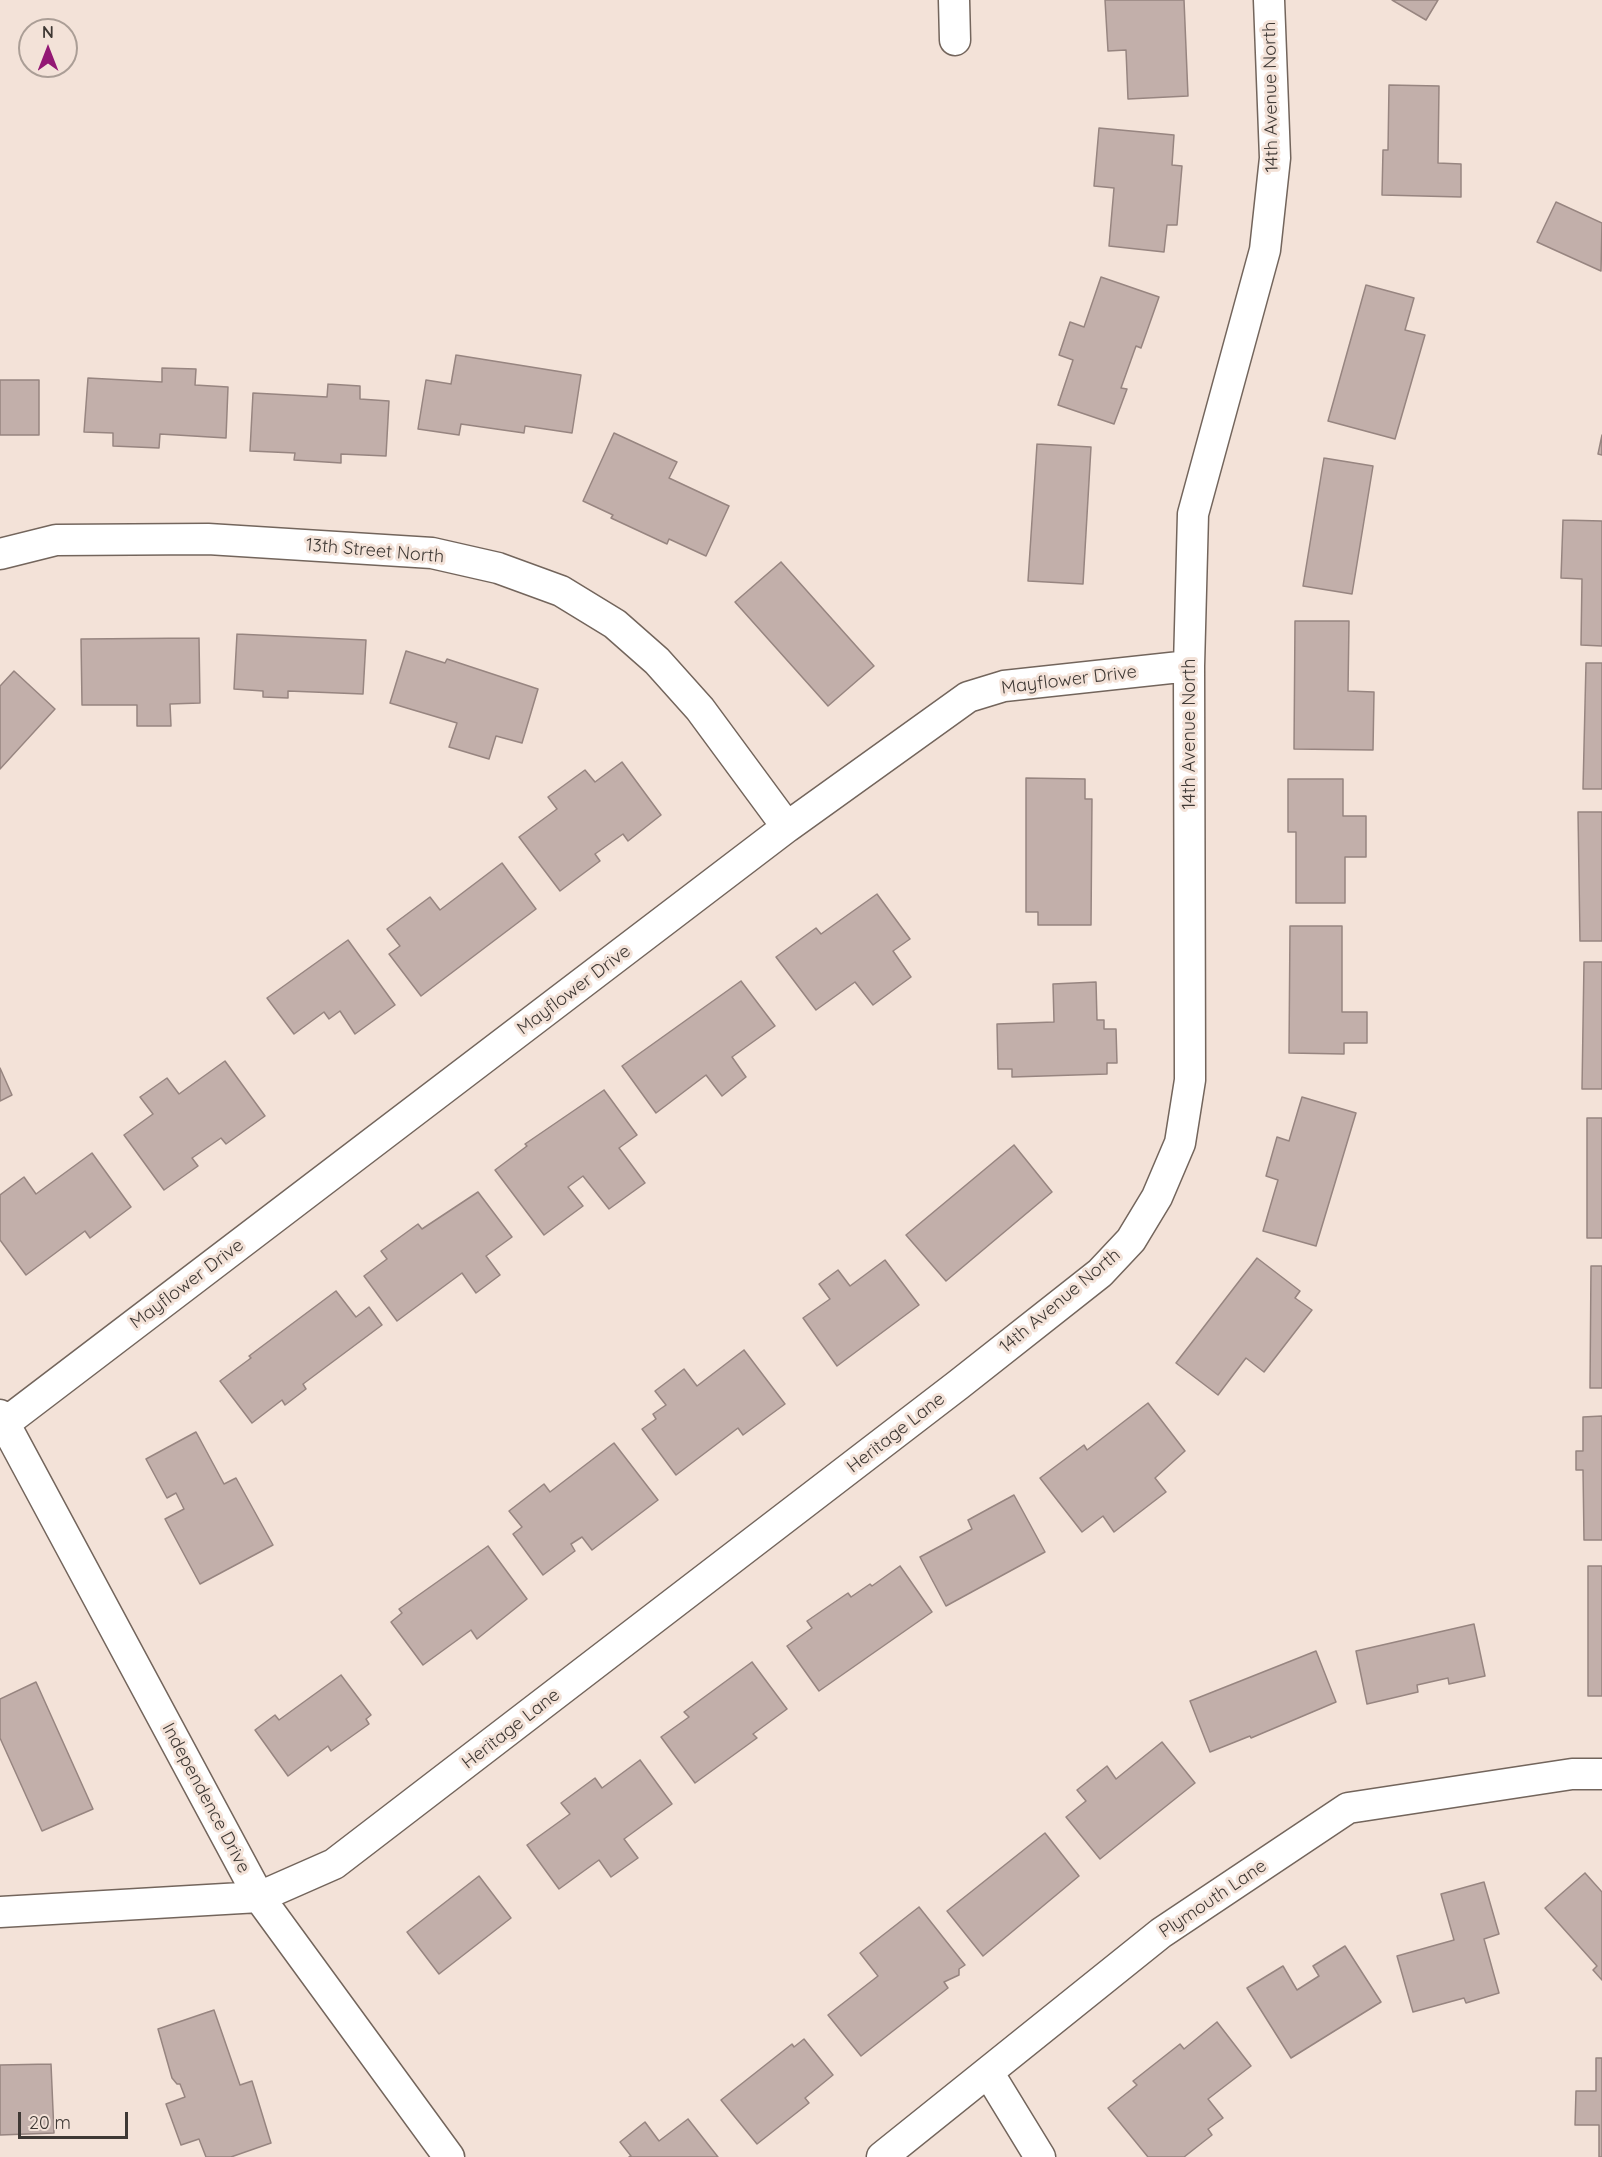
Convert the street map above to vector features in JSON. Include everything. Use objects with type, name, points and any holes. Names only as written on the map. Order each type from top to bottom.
[{"type":"street","points":[[954,0],[955,40]]},
{"type":"street","name":"14th Avenue North","points":[[958,1385],[1100,1273],[1131,1240],[1157,1197],[1180,1143],[1191,1080],[1192,514],[1265,250],[1275,158],[1269,0]]},
{"type":"street","name":"13th Street North","points":[[0,554],[56,540],[208,539],[432,553],[498,568],[561,591],[615,624],[657,661],[700,709],[787,827]]},
{"type":"street","name":"Mayflower Drive","points":[[2,1419],[787,827],[968,697],[1004,686],[1190,666]]},
{"type":"street","name":"Heritage Lane","points":[[0,1912],[259,1897],[334,1864],[958,1385]]},
{"type":"street","name":"Independence Drive","points":[[2,1419],[259,1897],[449,2157]]},
{"type":"street","name":"Plymouth Lane","points":[[882,2157],[1161,1933],[1348,1808],[1572,1774],[1602,1774]]},
{"type":"street","points":[[988,2072],[1040,2157]]},
{"type":"building","points":[[1105,0],[1184,0],[1188,96],[1128,99],[1126,50],[1108,51]]},
{"type":"building","points":[[1392,0],[1438,0],[1426,20]]},
{"type":"building","points":[[1389,85],[1439,86],[1438,163],[1461,164],[1461,197],[1382,195],[1383,150],[1388,150]]},
{"type":"building","points":[[1099,128],[1174,135],[1172,165],[1182,166],[1177,225],[1167,225],[1164,252],[1109,246],[1114,188],[1094,186]]},
{"type":"building","points":[[1556,202],[1602,223],[1601,271],[1537,242]]},
{"type":"building","points":[[1101,277],[1159,297],[1141,348],[1136,346],[1121,388],[1127,389],[1114,424],[1058,405],[1073,360],[1059,355],[1070,322],[1084,327]]},
{"type":"building","points":[[1366,285],[1414,298],[1405,330],[1425,335],[1395,439],[1328,421]]},
{"type":"building","points":[[456,355],[581,375],[572,433],[525,426],[524,433],[461,424],[459,435],[418,429],[426,380],[451,384]]},
{"type":"building","points":[[162,368],[196,369],[195,385],[228,387],[226,438],[160,434],[159,448],[113,446],[113,433],[84,432],[88,378],[162,382]]},
{"type":"building","points":[[0,380],[39,380],[39,435],[0,435]]},
{"type":"building","points":[[328,384],[360,386],[360,399],[389,401],[386,456],[341,454],[341,463],[294,460],[295,453],[250,451],[253,393],[327,397]]},
{"type":"building","points":[[614,433],[677,462],[669,478],[729,506],[706,556],[669,539],[667,544],[611,518],[613,515],[583,501]]},
{"type":"building","points":[[1602,435],[1602,455],[1598,454]]},
{"type":"building","points":[[1037,444],[1091,447],[1083,584],[1028,581]]},
{"type":"building","points":[[1324,458],[1373,466],[1352,594],[1303,586]]},
{"type":"building","points":[[1563,520],[1602,521],[1602,646],[1581,645],[1582,579],[1561,578]]},
{"type":"building","points":[[781,562],[874,666],[828,706],[735,602]]},
{"type":"building","points":[[1295,621],[1349,621],[1348,691],[1374,692],[1373,750],[1294,749]]},
{"type":"building","points":[[237,634],[366,640],[363,694],[288,691],[288,698],[263,697],[263,691],[234,689]]},
{"type":"building","points":[[199,638],[200,703],[170,704],[171,726],[137,726],[137,705],[82,705],[81,639]]},
{"type":"building","points":[[406,651],[445,663],[447,659],[538,689],[522,743],[496,736],[489,759],[449,747],[457,723],[390,703]]},
{"type":"building","points":[[1586,663],[1602,663],[1602,789],[1583,789]]},
{"type":"building","points":[[14,671],[55,709],[0,769],[0,686]]},
{"type":"building","points":[[622,762],[661,815],[628,841],[623,834],[595,854],[600,861],[560,891],[519,837],[557,809],[548,797],[585,770],[595,782]]},
{"type":"building","points":[[1026,778],[1085,779],[1085,799],[1092,799],[1091,925],[1038,925],[1038,912],[1026,912]]},
{"type":"building","points":[[1288,779],[1343,779],[1343,816],[1366,816],[1366,857],[1345,857],[1345,903],[1296,903],[1296,832],[1288,832]]},
{"type":"building","points":[[1578,812],[1602,812],[1602,941],[1580,941]]},
{"type":"building","points":[[502,863],[536,909],[421,996],[389,954],[400,946],[387,929],[430,897],[440,910]]},
{"type":"building","points":[[877,894],[910,939],[893,951],[911,977],[873,1005],[855,982],[816,1010],[776,957],[816,928],[821,934]]},
{"type":"building","points":[[1290,926],[1342,926],[1342,1012],[1367,1012],[1367,1043],[1344,1043],[1344,1054],[1289,1053]]},
{"type":"building","points":[[348,940],[395,1005],[355,1034],[340,1011],[329,1019],[324,1012],[294,1034],[267,998]]},
{"type":"building","points":[[1584,962],[1602,962],[1602,1089],[1582,1089]]},
{"type":"building","points":[[741,981],[775,1026],[732,1057],[746,1077],[722,1096],[706,1075],[656,1113],[622,1066]]},
{"type":"building","points":[[1096,982],[1097,1020],[1104,1020],[1104,1029],[1116,1029],[1117,1063],[1107,1063],[1107,1074],[1012,1077],[1012,1069],[998,1069],[997,1024],[1054,1022],[1053,984]]},
{"type":"building","points":[[225,1061],[265,1116],[226,1144],[221,1138],[192,1158],[198,1166],[164,1190],[124,1135],[153,1114],[140,1097],[167,1078],[179,1094]]},
{"type":"building","points":[[0,1068],[12,1095],[0,1101]]},
{"type":"building","points":[[604,1090],[637,1135],[619,1148],[645,1183],[609,1209],[583,1176],[568,1187],[583,1206],[544,1235],[495,1170],[527,1146],[525,1144]]},
{"type":"building","points":[[1302,1097],[1356,1113],[1316,1246],[1263,1231],[1278,1180],[1266,1176],[1277,1137],[1289,1141]]},
{"type":"building","points":[[1587,1118],[1602,1118],[1602,1238],[1587,1238]]},
{"type":"building","points":[[1014,1145],[1052,1192],[946,1281],[906,1235]]},
{"type":"building","points":[[92,1153],[131,1207],[90,1238],[85,1231],[26,1275],[0,1240],[0,1195],[24,1177],[36,1194]]},
{"type":"building","points":[[478,1192],[512,1237],[486,1256],[500,1275],[476,1293],[462,1273],[397,1321],[364,1276],[387,1259],[381,1251],[418,1224],[422,1229]]},
{"type":"building","points":[[1257,1258],[1300,1291],[1295,1298],[1312,1310],[1264,1372],[1246,1358],[1218,1395],[1176,1363]]},
{"type":"building","points":[[885,1260],[919,1305],[837,1366],[803,1318],[830,1299],[819,1284],[838,1270],[850,1286]]},
{"type":"building","points":[[1591,1266],[1602,1266],[1602,1388],[1590,1388]]},
{"type":"building","points":[[336,1291],[356,1317],[369,1307],[382,1325],[303,1384],[306,1389],[285,1405],[282,1400],[252,1423],[220,1381],[251,1358],[249,1356]]},
{"type":"building","points":[[744,1350],[785,1404],[743,1435],[738,1428],[676,1475],[642,1429],[656,1419],[653,1414],[666,1405],[655,1391],[684,1369],[697,1386]]},
{"type":"building","points":[[1148,1403],[1185,1451],[1155,1478],[1166,1492],[1114,1532],[1103,1516],[1082,1532],[1040,1478],[1084,1445],[1087,1450]]},
{"type":"building","points":[[1602,1416],[1602,1540],[1584,1540],[1583,1470],[1576,1470],[1576,1451],[1583,1451],[1583,1417]]},
{"type":"building","points":[[196,1432],[224,1484],[236,1478],[273,1545],[200,1584],[165,1519],[184,1509],[176,1493],[167,1498],[146,1459]]},
{"type":"building","points":[[614,1443],[658,1500],[592,1550],[582,1537],[571,1544],[575,1551],[543,1575],[513,1534],[522,1527],[509,1511],[544,1484],[550,1492]]},
{"type":"building","points":[[1014,1495],[1045,1552],[946,1606],[920,1557],[972,1529],[968,1520]]},
{"type":"building","points":[[488,1546],[527,1599],[477,1639],[471,1630],[423,1665],[391,1622],[402,1613],[399,1609]]},
{"type":"building","points":[[900,1566],[932,1612],[819,1691],[787,1646],[812,1628],[807,1621],[848,1593],[851,1597],[870,1584],[872,1586]]},
{"type":"building","points":[[1588,1566],[1602,1566],[1602,1696],[1588,1696]]},
{"type":"building","points":[[1474,1624],[1485,1676],[1449,1684],[1448,1678],[1417,1685],[1418,1692],[1367,1704],[1356,1651]]},
{"type":"building","points":[[1316,1651],[1336,1702],[1251,1738],[1250,1736],[1210,1752],[1190,1701]]},
{"type":"building","points":[[752,1662],[787,1709],[753,1734],[757,1738],[695,1783],[661,1737],[689,1717],[684,1712]]},
{"type":"building","points":[[341,1675],[371,1715],[366,1719],[369,1724],[331,1751],[328,1746],[288,1776],[255,1730],[275,1715],[279,1720]]},
{"type":"building","points":[[36,1682],[93,1809],[42,1831],[0,1738],[0,1699]]},
{"type":"building","points":[[1162,1742],[1195,1783],[1100,1859],[1066,1817],[1086,1801],[1077,1790],[1107,1766],[1116,1779]]},
{"type":"building","points":[[640,1760],[672,1804],[624,1839],[638,1858],[611,1877],[599,1860],[559,1889],[527,1845],[570,1814],[561,1803],[595,1778],[602,1788]]},
{"type":"building","points":[[1045,1833],[1079,1876],[983,1956],[947,1911]]},
{"type":"building","points":[[1585,1873],[1602,1892],[1602,1980],[1593,1970],[1597,1966],[1545,1908]]},
{"type":"building","points":[[479,1876],[511,1918],[439,1974],[407,1932]]},
{"type":"building","points":[[1484,1882],[1499,1934],[1484,1939],[1499,1993],[1466,2003],[1464,1998],[1413,2012],[1397,1956],[1454,1940],[1441,1894]]},
{"type":"building","points":[[919,1907],[965,1965],[959,1969],[959,1975],[944,1982],[948,1988],[861,2056],[828,2015],[878,1976],[860,1953]]},
{"type":"building","points":[[1345,1946],[1381,2002],[1291,2058],[1247,1988],[1283,1966],[1297,1990],[1319,1976],[1313,1966]]},
{"type":"building","points":[[214,2010],[240,2085],[252,2081],[271,2143],[231,2157],[206,2157],[199,2139],[181,2145],[166,2104],[185,2097],[180,2084],[172,2078],[158,2029]]},
{"type":"building","points":[[1217,2022],[1251,2066],[1208,2099],[1223,2118],[1208,2129],[1212,2135],[1184,2157],[1148,2157],[1108,2108],[1137,2085],[1133,2081],[1180,2044],[1184,2049]]},
{"type":"building","points":[[804,2039],[833,2075],[805,2098],[809,2103],[757,2144],[721,2100],[792,2044],[794,2047]]},
{"type":"building","points":[[1596,2058],[1602,2058],[1602,2157],[1599,2157],[1599,2125],[1575,2125],[1576,2091],[1596,2091]]},
{"type":"building","points":[[51,2064],[54,2133],[0,2135],[0,2065]]},
{"type":"building","points":[[688,2119],[718,2157],[629,2157],[631,2156],[620,2142],[645,2122],[659,2141]]}]
